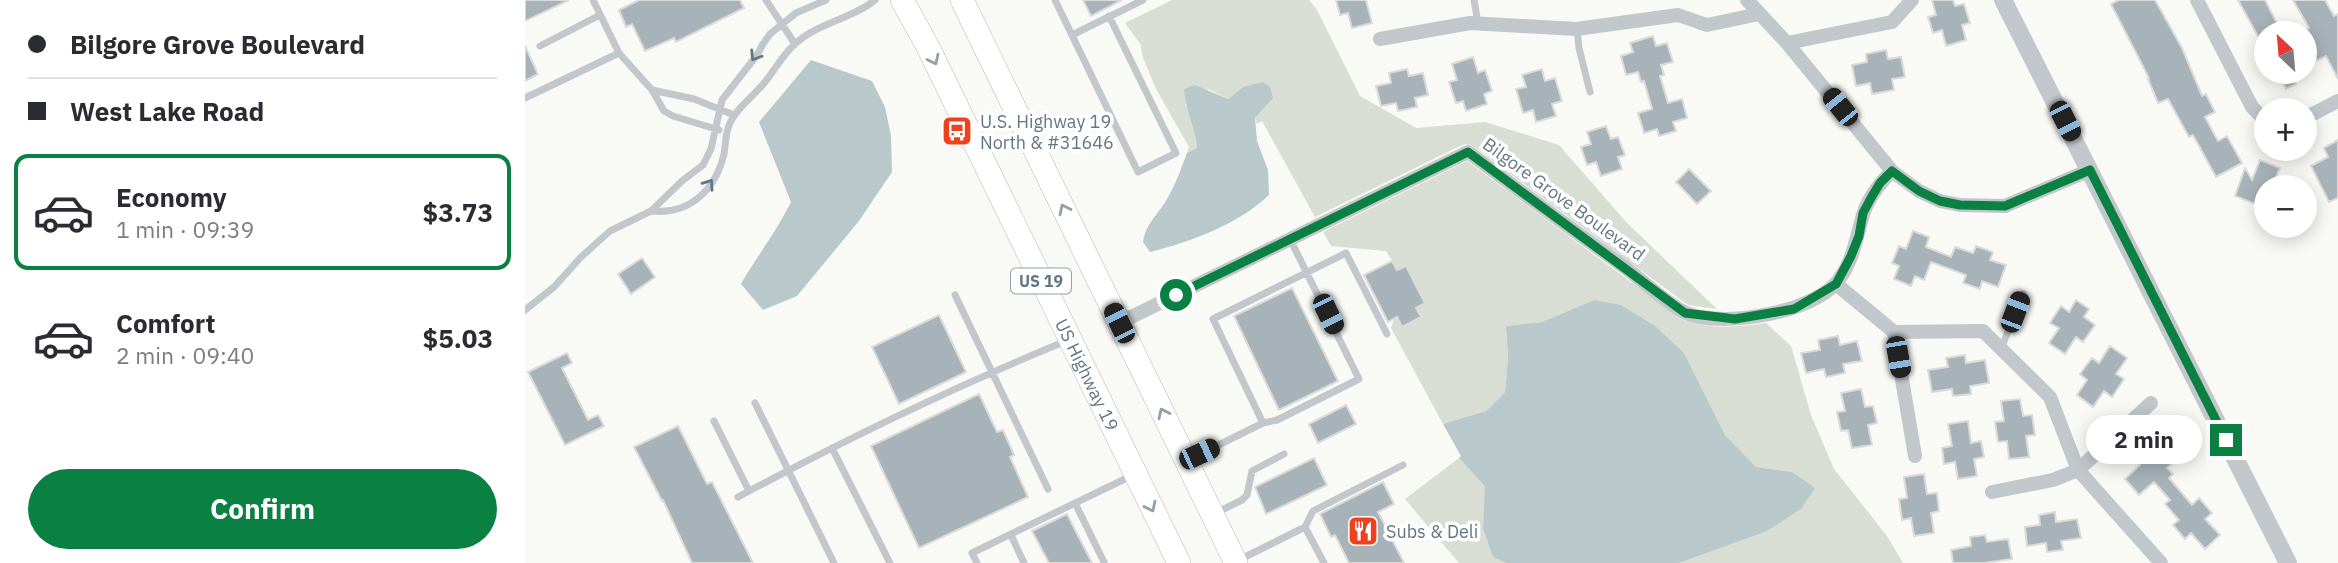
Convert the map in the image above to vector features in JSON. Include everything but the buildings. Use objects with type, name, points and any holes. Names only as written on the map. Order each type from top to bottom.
[{"type":"highway","name":"US Highway 19","points":[[902,0],[1179,563]]},
{"type":"highway","name":"US 19","points":[[963,0],[1235,562]]},
{"type":"street","points":[[1747,0],[1787,43],[1892,171],[1919,191],[1940,201],[1960,205],[2005,206],[2090,170]]},
{"type":"street","points":[[1787,43],[1892,22],[1912,0]]},
{"type":"street","points":[[2003,0],[2288,563]]},
{"type":"street","points":[[2197,0],[2254,109]]},
{"type":"street","points":[[1380,39],[1478,23],[1577,29],[1678,15],[1707,25],[1759,14]]},
{"type":"street","points":[[2317,111],[2338,100]]},
{"type":"street","name":"Bilgore Grove Boulevard","points":[[1119,323],[1468,152],[1685,313],[1735,319],[1777,313],[1794,309],[1836,284]]},
{"type":"street","points":[[1892,171],[1880,183],[1863,213],[1859,236],[1836,284],[1894,332],[1983,331],[2050,397],[2078,471],[2159,562]]},
{"type":"street","points":[[1894,332],[1915,456]]},
{"type":"street","points":[[1992,492],[2053,480],[2078,471],[2151,403]]},
{"type":"lane","points":[[766,0],[795,44]]},
{"type":"lane","points":[[525,310],[554,287],[581,257],[610,232],[651,211],[703,165],[711,149],[719,109],[727,92],[750,65],[770,34],[796,13],[826,0]]},
{"type":"lane","points":[[651,211],[680,209],[695,201],[708,188],[721,163],[726,132],[734,116],[795,44],[875,0]]},
{"type":"lane","points":[[1055,0],[1138,172],[1176,153],[1109,16]]},
{"type":"lane","points":[[1072,35],[1143,0]]},
{"type":"lane","points":[[1474,0],[1478,23]]},
{"type":"lane","points":[[595,1],[619,53],[652,90],[658,105],[673,117],[726,132]]},
{"type":"lane","points":[[540,46],[600,15]]},
{"type":"lane","points":[[1577,29],[1590,92]]},
{"type":"lane","points":[[525,98],[619,53]]},
{"type":"lane","points":[[652,90],[694,99],[734,116]]},
{"type":"lane","points":[[1186,460],[1263,423],[1277,420],[1359,379],[1290,239]]},
{"type":"lane","points":[[1263,423],[1213,319],[1346,253],[1387,334]]},
{"type":"lane","points":[[2001,349],[2022,294]]},
{"type":"lane","points":[[955,295],[1048,489]]},
{"type":"lane","points":[[738,497],[832,448],[992,372],[1070,340]]},
{"type":"lane","points":[[755,403],[834,563]]},
{"type":"lane","points":[[714,421],[749,491]]},
{"type":"lane","points":[[832,448],[890,563]]},
{"type":"lane","points":[[1212,514],[1242,500],[1247,495],[1252,471],[1284,454]]},
{"type":"lane","points":[[1235,562],[1305,527],[1313,511],[1403,465]]},
{"type":"lane","points":[[977,563],[972,553],[1135,474]]},
{"type":"lane","points":[[1075,503],[1104,562]]},
{"type":"lane","points":[[1305,527],[1324,563]]},
{"type":"lane","points":[[1011,535],[1024,563]]},
{"type":"shaded area","points":[[1172,0],[1309,0],[1317,10],[1360,96],[1416,128],[1485,122],[1559,145],[1627,223],[1717,309],[1688,305],[1471,145],[1464,144],[1315,217],[1262,121],[1257,124],[1255,118],[1261,110],[1243,87],[1228,99],[1208,89],[1185,104],[1192,115],[1197,148],[1187,153],[1189,147],[1156,89],[1142,55],[1141,45],[1125,23]]},
{"type":"shaded area","points":[[811,60],[872,81],[885,107],[891,136],[892,172],[859,221],[797,296],[763,310],[741,284],[791,202],[759,122]]},
{"type":"shaded area","points":[[1263,82],[1270,87],[1273,98],[1255,118],[1257,141],[1268,170],[1269,195],[1243,215],[1213,231],[1150,252],[1143,242],[1147,230],[1164,205],[1187,153],[1197,148],[1184,89],[1195,85],[1228,99],[1243,87]]},
{"type":"shaded area","points":[[1467,161],[1681,319],[1713,326],[1766,323],[1791,346],[1811,415],[1834,469],[1887,536],[1903,563],[1679,563],[1765,532],[1792,472],[1756,467],[1725,435],[1684,353],[1594,300],[1542,322],[1506,326],[1508,358],[1505,392],[1486,411],[1443,424],[1391,328],[1407,283],[1386,251],[1331,246],[1323,232]]},
{"type":"shaded area","points":[[1594,300],[1621,305],[1655,326],[1684,353],[1725,435],[1756,467],[1792,472],[1815,488],[1801,509],[1765,532],[1679,563],[1506,563],[1493,557],[1483,529],[1485,486],[1459,458],[1461,456],[1443,424],[1486,411],[1505,392],[1508,358],[1506,326],[1542,322]]},
{"type":"shaded area","points":[[1459,458],[1486,486],[1483,529],[1493,557],[1506,563],[1459,563],[1405,499]]},
{"type":"place","name":"U.S. Highway 19 North & #31646","points":[[957,131]]},
{"type":"place","name":"Subs & Deli","points":[[1363,531]]},
{"type":"route","points":[[1176,295],[1468,152],[1685,313],[1735,319],[1794,309],[1836,284],[1859,236],[1863,213],[1880,183],[1892,171],[1919,191],[1940,201],[1960,205],[2005,206],[2090,170],[2226,440]]}]
